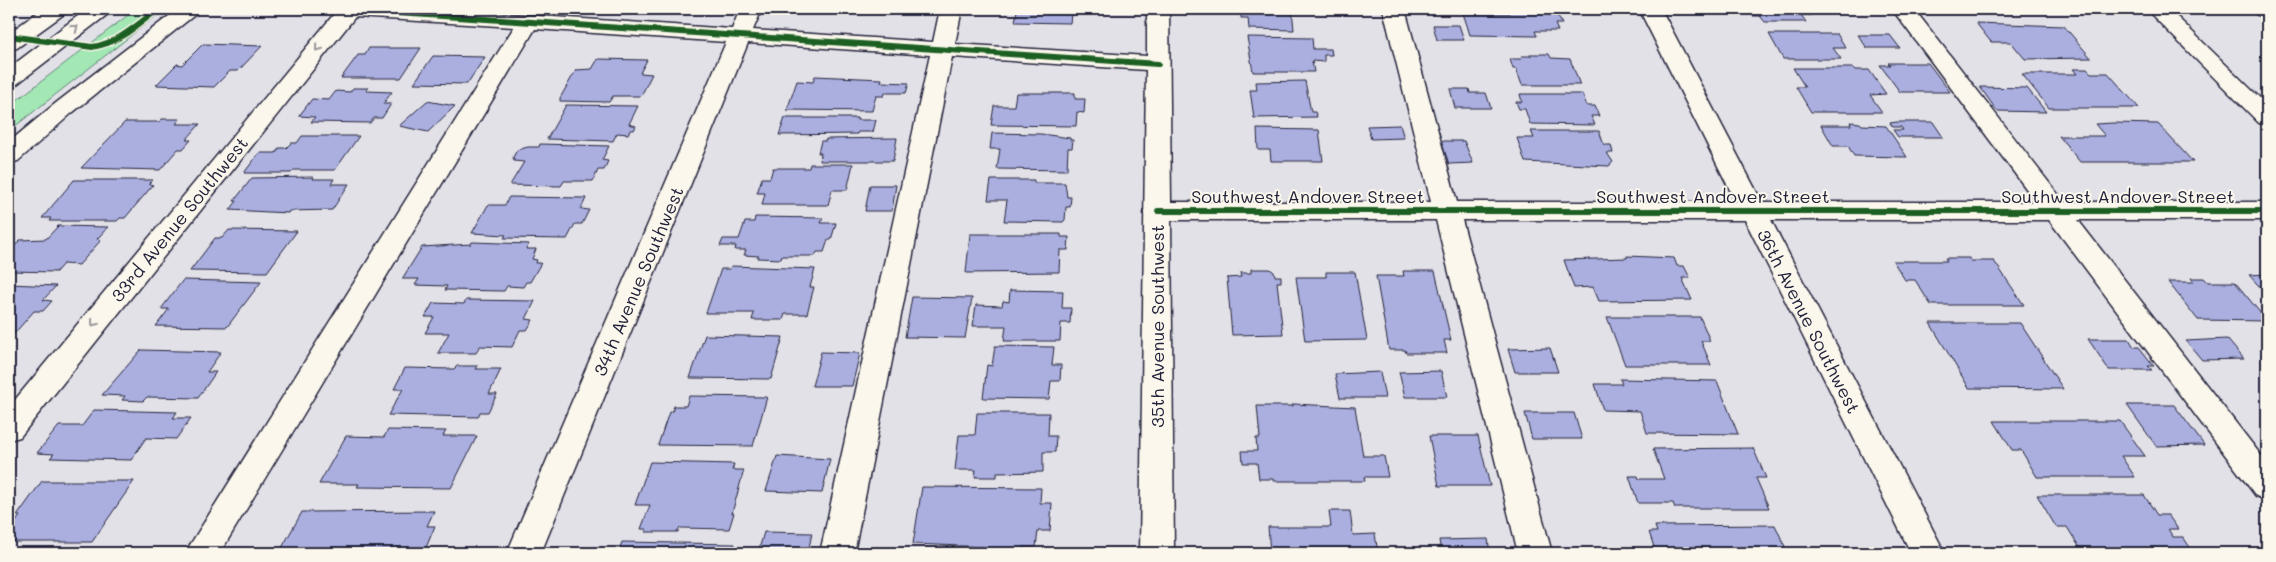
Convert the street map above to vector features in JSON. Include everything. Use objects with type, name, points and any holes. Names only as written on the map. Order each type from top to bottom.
[{"type":"main road","points":[[9,43],[56,9]]},
{"type":"main road","points":[[9,79],[100,9]]},
{"type":"main road","points":[[9,155],[64,108],[191,9]]},
{"type":"main road","points":[[344,9],[1158,64]]},
{"type":"main road","name":"33rd Avenue Southwest","points":[[9,428],[344,9]]},
{"type":"main road","name":"34th Avenue Southwest","points":[[524,553],[751,9]]},
{"type":"main road","points":[[837,553],[951,9]]},
{"type":"main road","name":"35th Avenue Southwest","points":[[1157,553],[1158,9]]},
{"type":"main road","points":[[1394,9],[1535,553]]},
{"type":"main road","name":"36th Avenue Southwest","points":[[1650,9],[1928,553]]},
{"type":"main road","points":[[1903,9],[2267,487]]},
{"type":"main road","points":[[2157,9],[2267,118]]},
{"type":"main road","points":[[202,553],[529,21]]},
{"type":"main road","name":"Southwest Andover Street","points":[[1158,212],[2267,211]]},
{"type":"green space","points":[[136,9],[165,9],[9,131],[9,106]]},
{"type":"building","points":[[1000,9],[1079,9],[1078,14],[1071,14],[1070,23],[1015,22],[1017,10]]},
{"type":"building","points":[[1241,9],[1292,9],[1294,30],[1249,29],[1248,18],[1241,18]]},
{"type":"building","points":[[1509,9],[1549,9],[1551,14],[1557,14],[1562,24],[1555,24],[1558,31],[1535,31],[1537,36],[1470,35],[1463,13],[1510,13]]},
{"type":"building","points":[[1747,9],[1807,9],[1812,15],[1801,15],[1806,22],[1765,22],[1760,16],[1753,16]]},
{"type":"building","points":[[2003,9],[2043,9],[2046,12],[2006,12]]},
{"type":"building","points":[[2249,9],[2267,9],[2267,16],[2257,16]]},
{"type":"building","points":[[1976,23],[2064,26],[2091,58],[2025,59],[2011,42],[1991,42]]},
{"type":"building","points":[[1433,25],[1459,25],[1464,40],[1437,40]]},
{"type":"building","points":[[1769,34],[1837,34],[1846,48],[1833,48],[1841,59],[1783,59]]},
{"type":"building","points":[[1858,35],[1890,35],[1900,48],[1867,48]]},
{"type":"building","points":[[1247,37],[1312,38],[1313,49],[1331,49],[1332,55],[1324,55],[1324,62],[1312,61],[1314,72],[1253,72]]},
{"type":"building","points":[[203,44],[262,46],[238,71],[230,71],[214,87],[156,85],[177,64],[182,65]]},
{"type":"building","points":[[369,48],[421,48],[401,78],[341,78],[358,55],[365,55]]},
{"type":"building","points":[[1530,54],[1549,54],[1551,58],[1570,59],[1580,85],[1522,85],[1510,59],[1522,59],[1521,56],[1531,56]]},
{"type":"building","points":[[433,56],[485,57],[467,84],[414,83]]},
{"type":"building","points":[[598,59],[647,60],[640,73],[652,74],[641,96],[613,96],[609,102],[560,101],[576,70],[592,69]]},
{"type":"building","points":[[1888,63],[1928,63],[1950,92],[1900,92],[1880,65],[1890,65]]},
{"type":"building","points":[[1793,68],[1853,68],[1855,70],[1869,70],[1886,94],[1870,95],[1882,112],[1811,112],[1796,87],[1805,87]]},
{"type":"building","points":[[2073,69],[2087,69],[2091,73],[2108,73],[2139,108],[2049,108],[2022,74],[2077,74]]},
{"type":"building","points":[[815,76],[882,79],[881,82],[909,83],[906,93],[885,93],[884,96],[876,96],[872,111],[787,110],[797,81],[813,82]]},
{"type":"building","points":[[1305,81],[1311,112],[1315,112],[1317,117],[1254,118],[1250,90],[1257,90],[1256,82]]},
{"type":"building","points":[[1980,87],[2027,88],[2046,112],[1997,111]]},
{"type":"building","points":[[353,88],[368,88],[366,91],[392,92],[383,104],[391,104],[382,118],[374,118],[370,123],[311,122],[315,117],[299,116],[312,99],[329,100],[336,91],[350,92]]},
{"type":"building","points":[[1450,89],[1469,89],[1470,93],[1486,93],[1491,108],[1455,108]]},
{"type":"building","points":[[1016,93],[1075,93],[1075,99],[1085,99],[1084,113],[1077,112],[1076,126],[991,125],[994,106],[1014,106]]},
{"type":"building","points":[[1520,94],[1582,94],[1587,106],[1595,106],[1599,116],[1591,116],[1595,125],[1530,124],[1525,109],[1519,109],[1516,102],[1522,102]]},
{"type":"building","points":[[427,101],[455,106],[428,132],[399,126]]},
{"type":"building","points":[[566,105],[638,106],[629,124],[636,126],[628,134],[617,133],[613,141],[547,139]]},
{"type":"building","points":[[785,118],[857,118],[857,120],[876,120],[873,132],[779,135]]},
{"type":"building","points":[[162,119],[180,119],[176,124],[200,124],[186,140],[191,140],[183,149],[178,149],[160,170],[81,168],[125,122],[159,122]]},
{"type":"building","points":[[1850,122],[1862,125],[1886,126],[1907,157],[1854,156],[1848,146],[1833,146],[1821,125],[1851,125]]},
{"type":"building","points":[[1933,122],[1943,137],[1898,137],[1893,130],[1903,130],[1901,127],[1893,127],[1890,123]]},
{"type":"building","points":[[2095,124],[2158,124],[2193,162],[2080,162],[2059,136],[2105,136]]},
{"type":"building","points":[[1400,125],[1404,138],[1371,139],[1367,126]]},
{"type":"building","points":[[1257,129],[1319,130],[1323,161],[1271,161],[1270,150],[1258,150]]},
{"type":"building","points":[[1531,131],[1599,131],[1604,145],[1611,145],[1613,153],[1607,153],[1613,162],[1609,166],[1525,162],[1517,138],[1534,138]]},
{"type":"building","points":[[992,133],[1041,134],[1070,138],[1070,140],[1073,140],[1072,148],[1068,148],[1067,170],[997,169],[1000,149],[990,149]]},
{"type":"building","points":[[302,136],[359,136],[335,170],[294,170],[291,173],[244,173],[259,153],[276,153],[279,148],[286,148],[291,143],[297,143]]},
{"type":"building","points":[[897,138],[893,161],[820,161],[821,153],[818,153],[821,141],[826,141],[826,139]]},
{"type":"building","points":[[1441,141],[1464,141],[1473,163],[1449,164]]},
{"type":"building","points":[[540,144],[609,146],[602,160],[608,161],[604,170],[598,170],[593,181],[564,181],[561,186],[510,185],[524,162],[514,161],[513,157],[517,150],[539,147]]},
{"type":"building","points":[[810,164],[853,164],[847,190],[832,190],[828,205],[762,205],[765,193],[757,193],[762,178],[770,178],[773,168],[809,168]]},
{"type":"building","points":[[314,177],[313,179],[334,179],[331,184],[349,184],[332,210],[289,211],[288,213],[230,210],[237,201],[234,201],[252,178]]},
{"type":"building","points":[[74,180],[153,180],[149,184],[153,185],[125,218],[120,218],[117,221],[49,221],[51,218],[42,218]]},
{"type":"building","points":[[991,180],[1034,180],[1034,183],[1065,183],[1067,197],[1071,197],[1070,207],[1066,207],[1065,220],[1063,222],[1004,221],[1007,200],[988,200]]},
{"type":"building","points":[[870,185],[896,185],[892,211],[865,211]]},
{"type":"building","points":[[509,197],[586,198],[581,209],[589,210],[582,224],[575,224],[567,239],[504,238],[506,235],[472,233],[488,205],[505,205]]},
{"type":"building","points":[[755,217],[823,218],[821,223],[836,223],[831,240],[828,240],[824,252],[817,252],[815,256],[782,256],[781,259],[758,258],[759,256],[744,255],[746,250],[735,250],[736,246],[720,246],[723,239],[739,239],[745,222],[754,222]]},
{"type":"building","points":[[58,226],[108,227],[97,239],[101,240],[79,265],[63,264],[56,272],[9,271],[9,252],[20,240],[46,239]]},
{"type":"building","points":[[229,230],[297,231],[267,272],[190,271],[215,238],[222,238]]},
{"type":"building","points":[[970,234],[1061,234],[1061,237],[1069,237],[1068,250],[1060,250],[1059,272],[966,273]]},
{"type":"building","points":[[472,242],[529,244],[526,249],[536,249],[532,259],[537,260],[536,263],[541,263],[530,282],[526,282],[523,287],[507,286],[504,291],[445,290],[447,286],[415,285],[419,279],[402,279],[422,247],[471,244]]},
{"type":"building","points":[[1627,256],[1674,258],[1677,266],[1684,266],[1690,278],[1682,278],[1692,300],[1599,301],[1593,287],[1574,288],[1564,260],[1627,258]]},
{"type":"building","points":[[1945,258],[1994,261],[2024,305],[1931,305],[1915,280],[1905,280],[1893,261],[1947,261]]},
{"type":"building","points":[[731,266],[815,269],[810,287],[814,287],[807,314],[785,314],[783,320],[752,320],[754,313],[706,313],[721,269],[730,269]]},
{"type":"building","points":[[1251,269],[1270,269],[1274,272],[1275,276],[1281,276],[1281,282],[1277,282],[1283,334],[1232,335],[1227,278],[1241,277],[1240,273],[1251,273]]},
{"type":"building","points":[[1403,271],[1435,271],[1451,340],[1444,340],[1447,353],[1406,353],[1405,350],[1389,350],[1376,276],[1404,276]]},
{"type":"building","points":[[1326,272],[1355,272],[1367,340],[1305,341],[1296,277],[1326,277]]},
{"type":"building","points":[[2267,274],[2267,286],[2259,286],[2249,275]]},
{"type":"building","points":[[2191,278],[2204,278],[2208,282],[2235,282],[2267,321],[2198,320],[2168,282],[2194,282]]},
{"type":"building","points":[[183,280],[261,282],[227,327],[156,326],[169,309],[161,309]]},
{"type":"building","points":[[9,284],[56,286],[43,300],[52,301],[43,311],[34,311],[13,335],[9,335]]},
{"type":"building","points":[[1010,290],[1063,291],[1062,308],[1071,308],[1070,323],[1061,323],[1060,341],[1004,341],[1006,326],[973,326],[976,305],[1002,306],[1003,301],[1009,302]]},
{"type":"building","points":[[912,297],[972,298],[965,338],[905,337]]},
{"type":"building","points":[[466,300],[535,301],[526,319],[533,320],[527,330],[520,330],[512,347],[480,346],[476,353],[438,353],[449,333],[425,333],[434,317],[425,317],[433,303],[464,304]]},
{"type":"building","points":[[1607,317],[1700,317],[1710,341],[1701,341],[1711,365],[1625,365]]},
{"type":"building","points":[[1930,323],[2020,323],[2063,389],[1969,388]]},
{"type":"building","points":[[705,335],[783,337],[771,379],[690,378]]},
{"type":"building","points":[[2088,339],[2129,339],[2134,347],[2139,347],[2154,366],[2148,366],[2152,370],[2109,370]]},
{"type":"building","points":[[2227,339],[2244,359],[2202,360],[2186,341]]},
{"type":"building","points":[[995,346],[1054,347],[1052,365],[1061,365],[1060,381],[1051,381],[1049,399],[983,398],[987,365],[992,366]]},
{"type":"building","points":[[1550,348],[1558,372],[1515,372],[1508,349]]},
{"type":"building","points":[[141,350],[221,352],[207,372],[216,372],[198,398],[147,397],[143,401],[122,400],[125,396],[102,395]]},
{"type":"building","points":[[821,352],[860,353],[852,386],[812,386]]},
{"type":"building","points":[[457,366],[478,366],[476,369],[501,369],[489,394],[497,394],[488,412],[480,412],[478,417],[388,415],[403,389],[394,389],[405,368],[454,369]]},
{"type":"building","points":[[1441,371],[1447,397],[1405,397],[1399,372]]},
{"type":"building","points":[[1380,372],[1385,398],[1340,398],[1335,374]]},
{"type":"building","points":[[1620,379],[1717,381],[1738,434],[1647,433],[1640,411],[1603,410],[1595,384],[1622,384]]},
{"type":"building","points":[[689,396],[767,397],[753,446],[658,445],[669,412],[672,412],[674,406],[686,406]]},
{"type":"building","points":[[1293,404],[1355,407],[1363,456],[1384,456],[1388,477],[1364,477],[1365,481],[1273,481],[1273,479],[1259,479],[1257,463],[1243,463],[1242,451],[1257,451],[1256,438],[1260,438],[1257,406],[1293,406]]},
{"type":"building","points":[[2127,405],[2174,405],[2204,445],[2156,446]]},
{"type":"building","points":[[94,410],[177,412],[173,418],[191,418],[176,439],[146,438],[131,460],[50,458],[54,454],[37,453],[59,426],[82,426]]},
{"type":"building","points":[[977,413],[1049,413],[1048,436],[1056,436],[1055,452],[1043,452],[1043,472],[997,473],[997,477],[975,477],[976,470],[955,470],[959,435],[975,435]]},
{"type":"building","points":[[1525,413],[1574,413],[1582,439],[1532,439]]},
{"type":"building","points":[[1994,421],[2120,421],[2145,456],[2121,456],[2135,477],[2037,477],[2021,450],[2012,450]]},
{"type":"building","points":[[388,430],[446,431],[443,436],[477,436],[451,488],[357,487],[359,484],[319,484],[346,436],[384,437]]},
{"type":"building","points":[[1429,436],[1478,436],[1490,486],[1439,486]]},
{"type":"building","points":[[1753,448],[1766,478],[1756,478],[1769,508],[1675,508],[1673,503],[1638,503],[1629,476],[1638,476],[1639,479],[1664,479],[1653,449]]},
{"type":"building","points":[[777,456],[830,459],[822,493],[766,491]]},
{"type":"building","points":[[650,462],[734,464],[732,470],[744,470],[729,529],[680,528],[678,532],[646,532],[646,529],[641,529],[650,505],[635,505]]},
{"type":"building","points":[[42,481],[134,481],[92,542],[9,542],[9,532],[20,516],[17,516]]},
{"type":"building","points":[[922,487],[1041,488],[1040,503],[1052,503],[1050,531],[1038,531],[1036,547],[1023,547],[1022,553],[986,553],[987,547],[913,544]]},
{"type":"building","points":[[2037,495],[2144,495],[2157,515],[2168,515],[2178,529],[2168,529],[2173,537],[2183,537],[2194,553],[2083,553],[2067,527],[2056,527]]},
{"type":"building","points":[[434,511],[427,526],[435,526],[425,550],[416,550],[414,553],[279,553],[302,512]]},
{"type":"building","points":[[1329,511],[1350,511],[1353,535],[1375,534],[1378,553],[1270,553],[1268,527],[1331,527]]},
{"type":"building","points":[[1775,525],[1788,553],[1656,553],[1649,532],[1657,532],[1655,526]]},
{"type":"building","points":[[764,532],[812,533],[808,553],[758,553]]},
{"type":"building","points":[[1488,539],[1490,553],[1441,553],[1439,540]]},
{"type":"building","points":[[622,542],[735,544],[732,553],[618,553]]},
{"type":"cycle path","points":[[9,36],[92,47],[119,38],[158,9]]},
{"type":"cycle path","points":[[339,9],[1158,64]]},
{"type":"cycle path","points":[[1158,211],[2267,211]]}]
